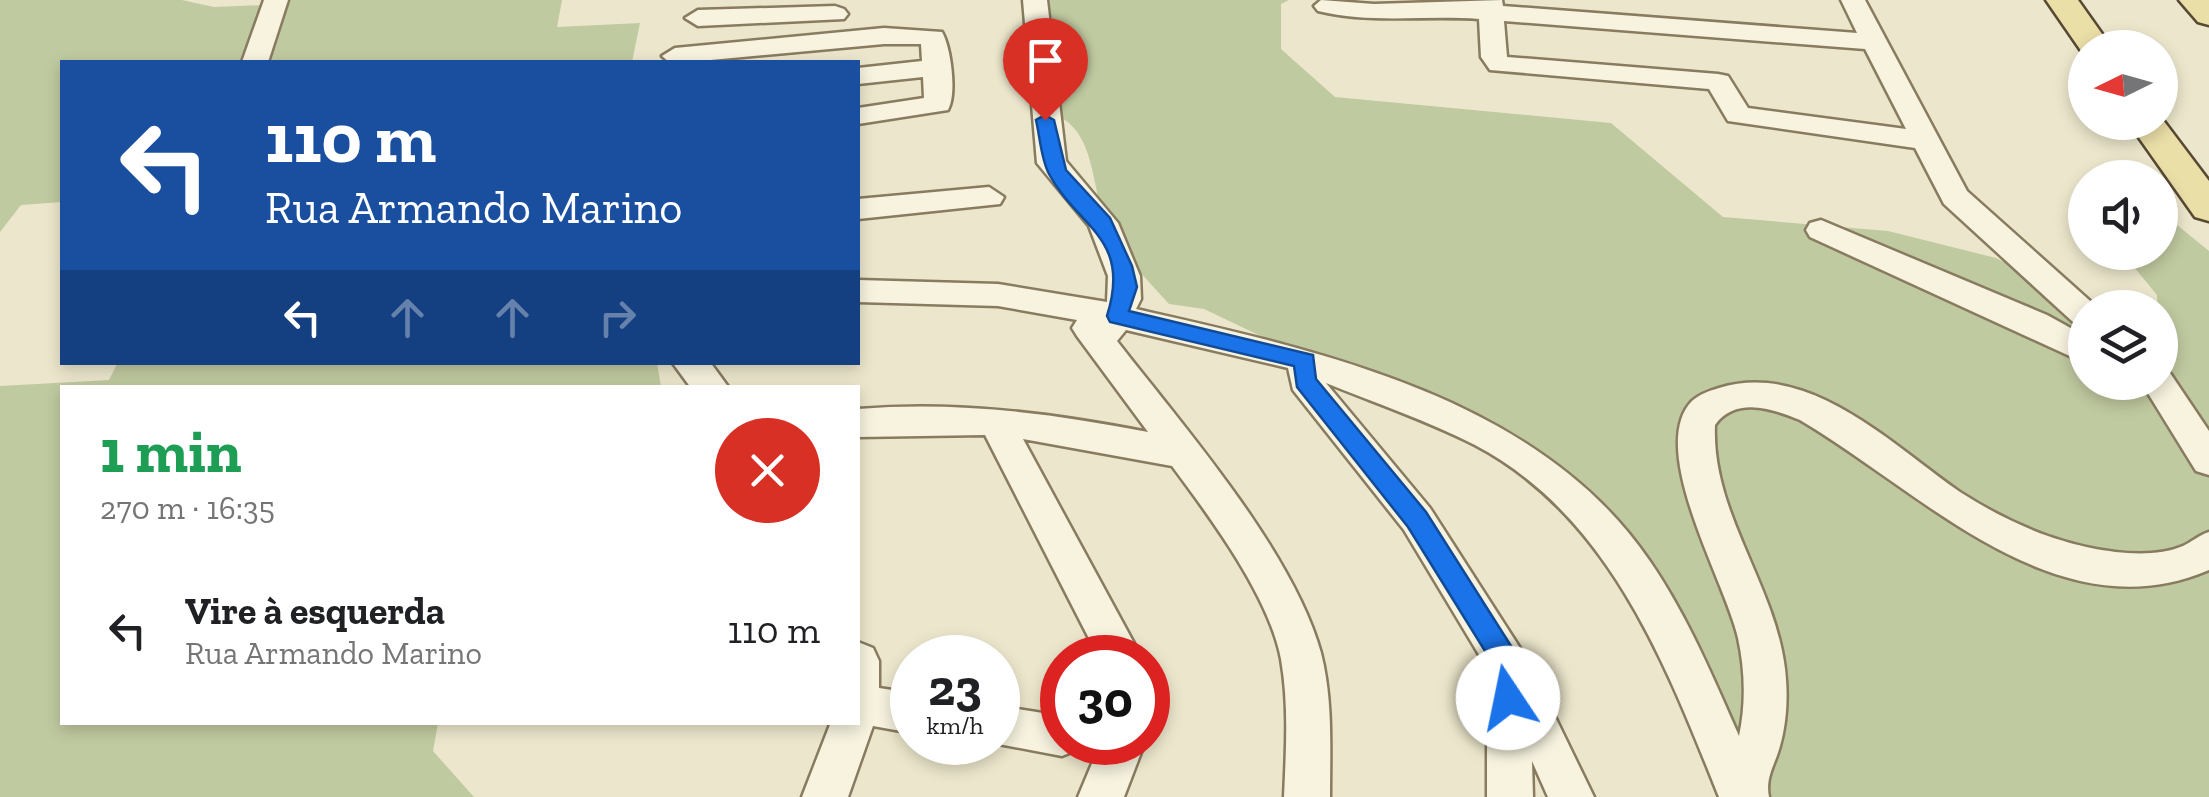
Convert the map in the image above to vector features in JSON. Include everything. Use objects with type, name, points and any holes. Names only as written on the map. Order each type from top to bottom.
[{"type":"main road","points":[[2062,0],[2083,30]]},
{"type":"main road","points":[[2196,0],[2209,16]]},
{"type":"main road","points":[[2159,140],[2209,208]]},
{"type":"street","points":[[256,60],[276,0]]},
{"type":"street","points":[[1035,0],[1048,151],[1057,172],[1103,223],[1126,287],[1105,325]]},
{"type":"street","points":[[1852,0],[1921,140],[1955,197],[2068,299]]},
{"type":"street","points":[[1326,6],[1374,12],[1491,7],[1873,42]]},
{"type":"street","points":[[1491,7],[1494,58],[1499,64],[1718,82],[1732,111],[1921,140]]},
{"type":"street","points":[[673,59],[703,9],[835,14]]},
{"type":"street","points":[[673,59],[929,35],[938,67],[938,104],[860,116]]},
{"type":"street","points":[[860,76],[938,67]]},
{"type":"street","points":[[860,209],[989,196]]},
{"type":"street","points":[[1821,230],[2068,341]]},
{"type":"street","points":[[860,291],[998,295],[1358,386],[1416,404],[1490,436],[1542,471],[1589,517],[1658,607],[1684,655],[1744,797]]},
{"type":"street","points":[[860,311],[1016,314],[1105,325]]},
{"type":"street","points":[[1105,325],[1136,391],[1185,454],[1288,613],[1301,656],[1309,713],[1306,797]]},
{"type":"street","points":[[692,365],[709,385]]},
{"type":"street","points":[[1305,371],[1417,520],[1508,665],[1571,797]]},
{"type":"street","points":[[1099,436],[1136,391]]},
{"type":"street","points":[[1744,797],[1742,781],[1757,758],[1764,731],[1759,638],[1699,466],[1697,425],[1702,413],[1716,403],[1750,393],[1801,404],[1976,521],[2067,556],[2135,569],[2186,563],[2209,548]]},
{"type":"street","points":[[2149,400],[2204,451]]},
{"type":"street","points":[[2170,400],[2204,451]]},
{"type":"street","points":[[860,423],[996,423],[1099,436],[1185,454]]},
{"type":"street","points":[[996,423],[1109,635]]},
{"type":"street","points":[[1508,665],[1510,797]]},
{"type":"street","points":[[860,706],[890,710]]},
{"type":"street","points":[[825,797],[852,725]]},
{"type":"street","points":[[1101,797],[1110,765]]},
{"type":"green space","points":[[0,0],[182,0],[214,7],[265,5],[270,0],[562,0],[557,27],[640,23],[632,60],[60,60],[60,202],[21,205],[0,232]]},
{"type":"green space","points":[[1032,0],[1289,0],[1281,4],[1281,49],[1335,97],[1611,123],[1723,217],[1888,231],[1996,258],[2068,294],[2068,400],[2178,400],[2178,290],[2153,290],[2136,270],[2178,270],[2178,226],[2209,251],[2209,797],[1757,797],[1613,530],[1371,373],[1269,340],[1204,309],[1169,304],[1113,234],[1102,209],[1086,148],[1069,123],[1056,115]]},
{"type":"green space","points":[[116,365],[657,365],[661,385],[60,385],[60,725],[438,725],[433,751],[474,797],[0,797],[0,386],[109,380]]},
{"type":"route","points":[[1045,120],[1048,151],[1057,172],[1103,223],[1121,266],[1125,300],[1117,316],[1305,360],[1305,381],[1417,520],[1508,665],[1508,698]]}]
